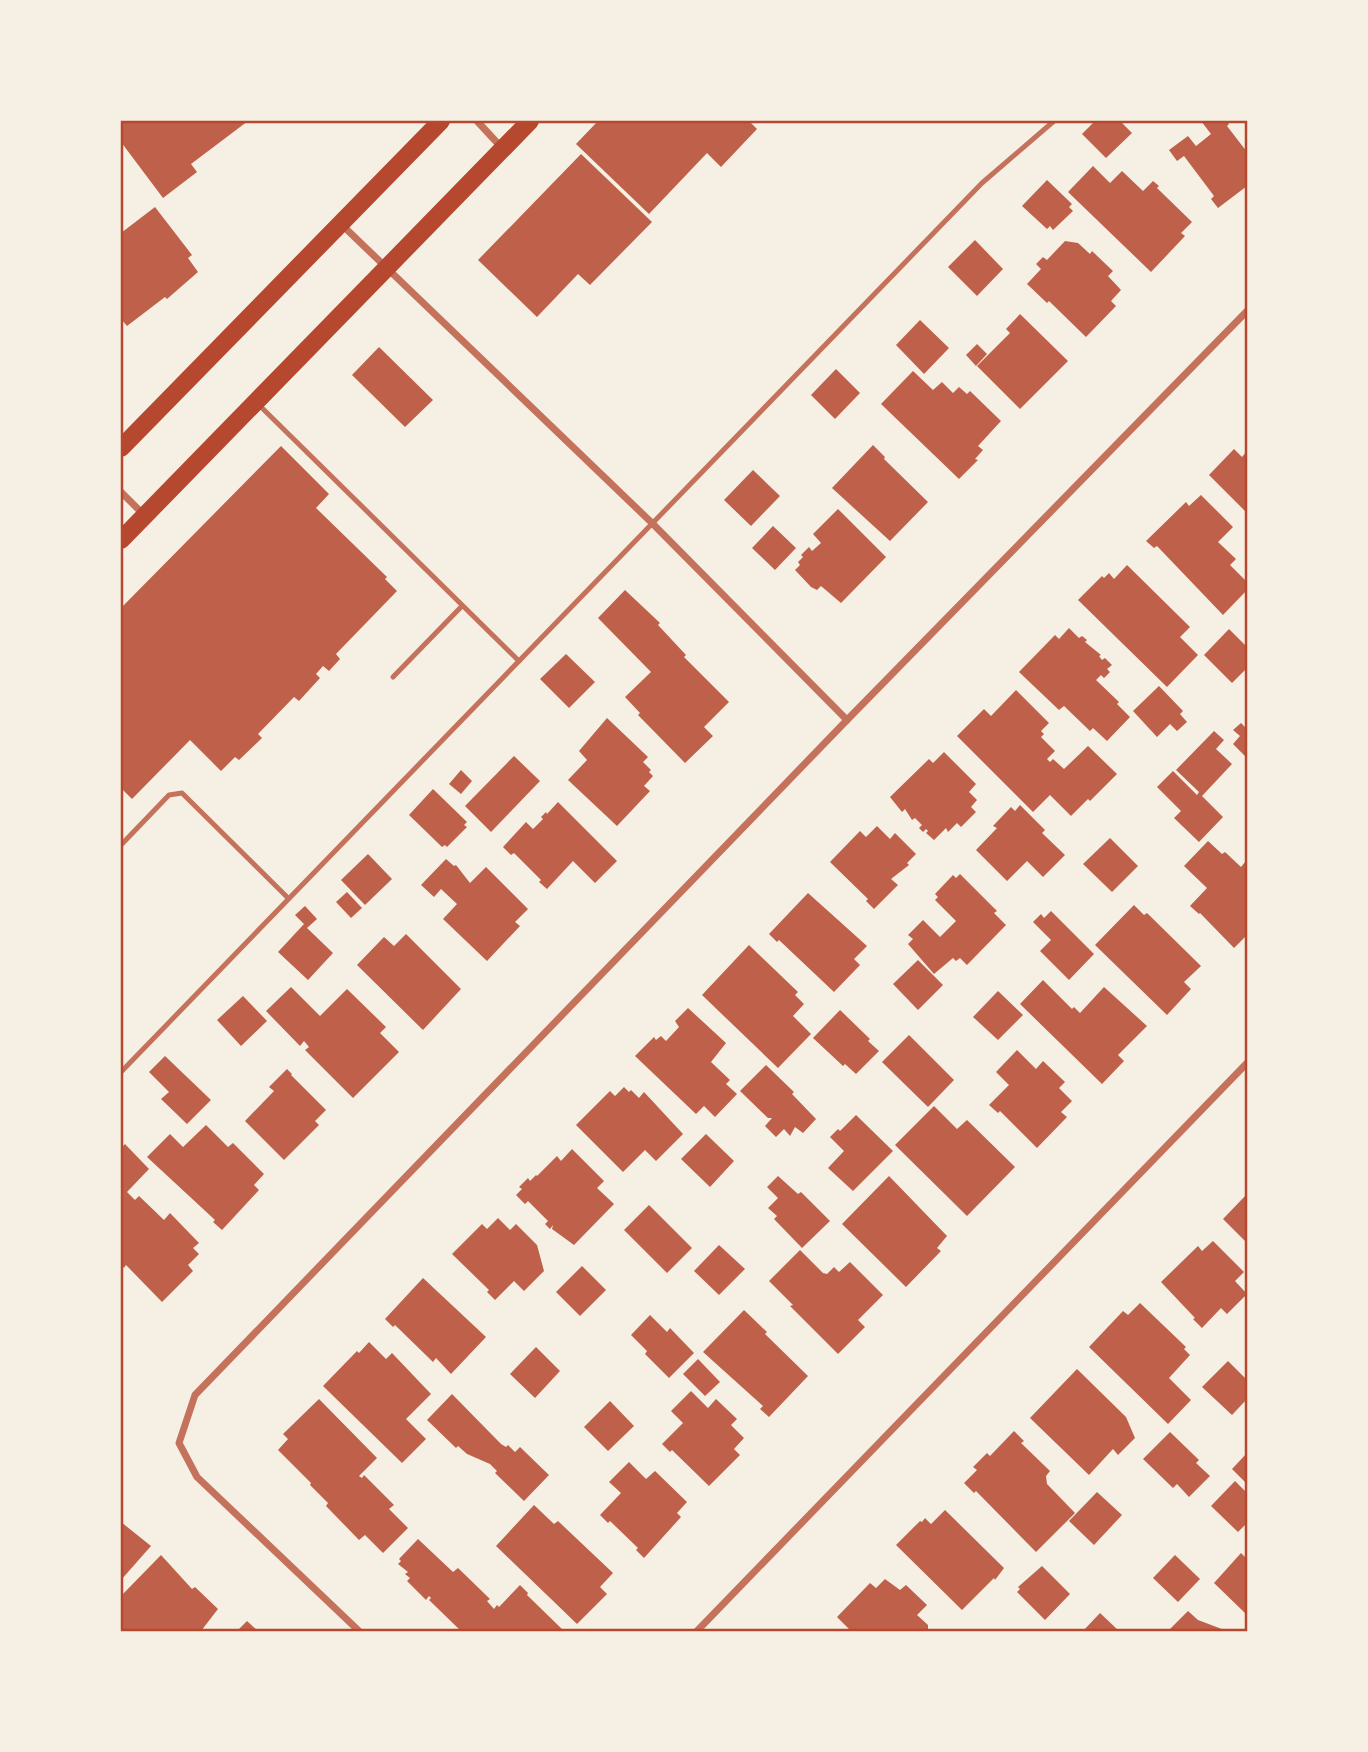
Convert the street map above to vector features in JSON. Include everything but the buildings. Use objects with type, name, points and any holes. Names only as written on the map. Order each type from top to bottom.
[{"type":"main road","points":[[121,448],[441,121]]},
{"type":"main road","points":[[121,540],[530,121]]},
{"type":"street","points":[[477,121],[503,149]]},
{"type":"street","points":[[341,224],[652,523],[847,720]]},
{"type":"street","points":[[359,1631],[197,1477],[179,1443],[195,1395],[847,720],[1247,311]]},
{"type":"street","points":[[121,492],[145,515]]},
{"type":"street","points":[[697,1631],[1247,1063]]},
{"type":"lane","points":[[121,1072],[982,183],[1054,121]]},
{"type":"lane","points":[[256,402],[519,661]]},
{"type":"lane","points":[[393,677],[462,607]]},
{"type":"lane","points":[[121,845],[169,795],[182,793],[288,898]]}]
